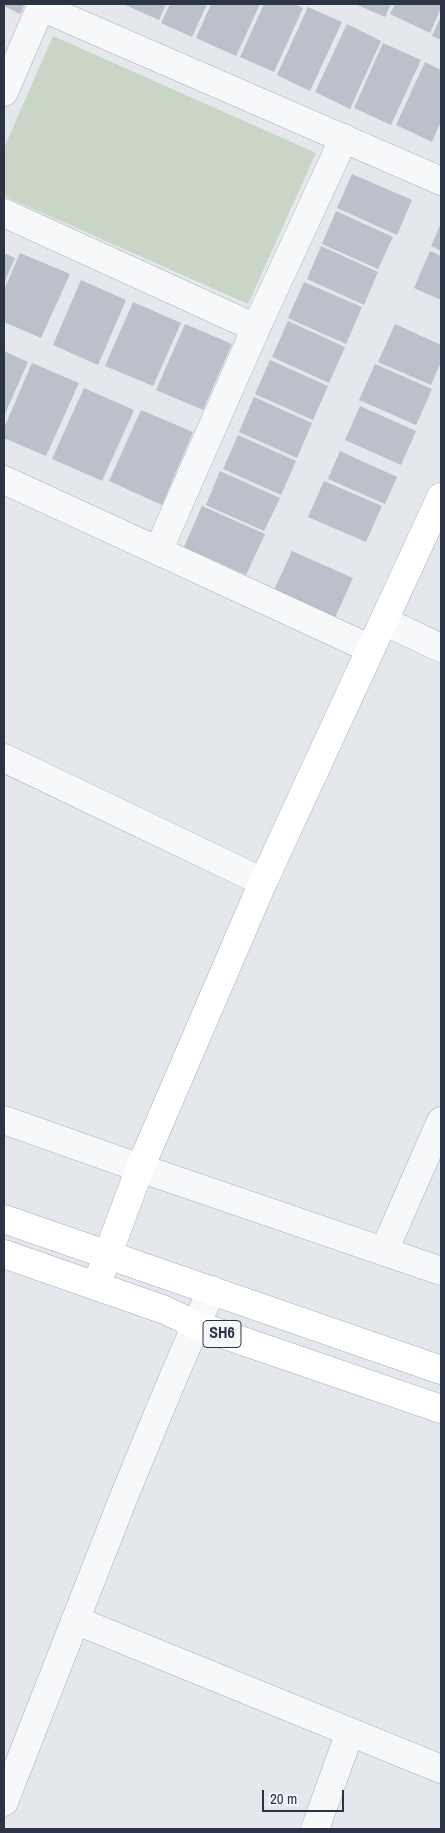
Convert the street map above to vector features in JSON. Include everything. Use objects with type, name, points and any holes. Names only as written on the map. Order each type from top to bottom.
[{"type":"main road","points":[[96,1286],[140,1168],[263,882],[441,497]]},
{"type":"main road","name":"SH6","points":[[4,1219],[441,1370]]},
{"type":"main road","name":"SH6","points":[[4,1254],[164,1310],[196,1325],[441,1409]]},
{"type":"street","points":[[4,92],[42,5],[441,181]]},
{"type":"street","points":[[158,551],[256,328],[344,138]]},
{"type":"street","points":[[4,213],[256,328]]},
{"type":"street","points":[[4,480],[371,648]]},
{"type":"street","points":[[384,621],[441,648]]},
{"type":"street","points":[[4,758],[263,882]]},
{"type":"street","points":[[4,1120],[441,1271]]},
{"type":"street","points":[[384,1251],[441,1121]]},
{"type":"street","points":[[4,1802],[74,1620],[212,1290]]},
{"type":"street","points":[[74,1620],[441,1769]]},
{"type":"street","points":[[315,1829],[350,1732]]},
{"type":"green space","points":[[53,36],[316,153],[248,304],[4,196],[4,148]]},
{"type":"building","points":[[4,4],[25,4],[20,14],[4,6]]},
{"type":"building","points":[[123,4],[166,4],[159,20]]},
{"type":"building","points":[[170,4],[207,4],[192,37],[161,23]]},
{"type":"building","points":[[211,4],[260,4],[236,56],[196,38]]},
{"type":"building","points":[[264,4],[295,4],[303,8],[274,72],[240,57]]},
{"type":"building","points":[[355,4],[391,4],[385,17]]},
{"type":"building","points":[[395,4],[441,4],[441,8],[430,33],[390,14]]},
{"type":"building","points":[[308,7],[342,22],[310,91],[277,75]]},
{"type":"building","points":[[441,16],[441,40],[432,36]]},
{"type":"building","points":[[347,24],[381,41],[350,109],[315,92]]},
{"type":"building","points":[[383,43],[421,60],[391,125],[354,108]]},
{"type":"building","points":[[425,62],[441,70],[441,121],[432,142],[396,125]]},
{"type":"building","points":[[352,174],[412,200],[397,235],[337,208]]},
{"type":"building","points":[[336,211],[393,237],[378,269],[322,244]]},
{"type":"building","points":[[441,223],[441,251],[431,246]]},
{"type":"building","points":[[321,246],[378,272],[364,305],[307,279]]},
{"type":"building","points":[[430,251],[441,256],[441,300],[414,288]]},
{"type":"building","points":[[4,253],[15,258],[4,283]]},
{"type":"building","points":[[20,253],[70,274],[41,338],[4,322],[4,290]]},
{"type":"building","points":[[81,280],[126,300],[98,365],[53,345]]},
{"type":"building","points":[[304,282],[362,307],[346,344],[288,318]]},
{"type":"building","points":[[133,302],[181,323],[153,386],[105,366]]},
{"type":"building","points":[[288,321],[345,347],[329,383],[272,357]]},
{"type":"building","points":[[185,324],[232,344],[203,410],[156,390]]},
{"type":"building","points":[[395,324],[441,345],[441,362],[431,385],[378,362]]},
{"type":"building","points":[[4,351],[28,362],[4,416]]},
{"type":"building","points":[[270,360],[328,386],[313,420],[255,394]]},
{"type":"building","points":[[32,363],[79,383],[46,456],[4,438],[4,428]]},
{"type":"building","points":[[375,364],[432,389],[416,425],[359,400]]},
{"type":"building","points":[[84,388],[134,410],[102,481],[52,459]]},
{"type":"building","points":[[254,397],[312,423],[297,458],[239,432]]},
{"type":"building","points":[[360,406],[416,431],[401,465],[345,440]]},
{"type":"building","points":[[141,410],[193,432],[162,505],[109,481]]},
{"type":"building","points":[[238,435],[296,461],[281,495],[223,469]]},
{"type":"building","points":[[340,451],[397,477],[385,504],[328,479]]},
{"type":"building","points":[[220,471],[280,498],[264,531],[206,505]]},
{"type":"building","points":[[324,481],[382,506],[366,542],[308,517]]},
{"type":"building","points":[[202,506],[265,534],[246,575],[184,547]]},
{"type":"building","points":[[292,551],[353,578],[334,620],[273,592]]}]
